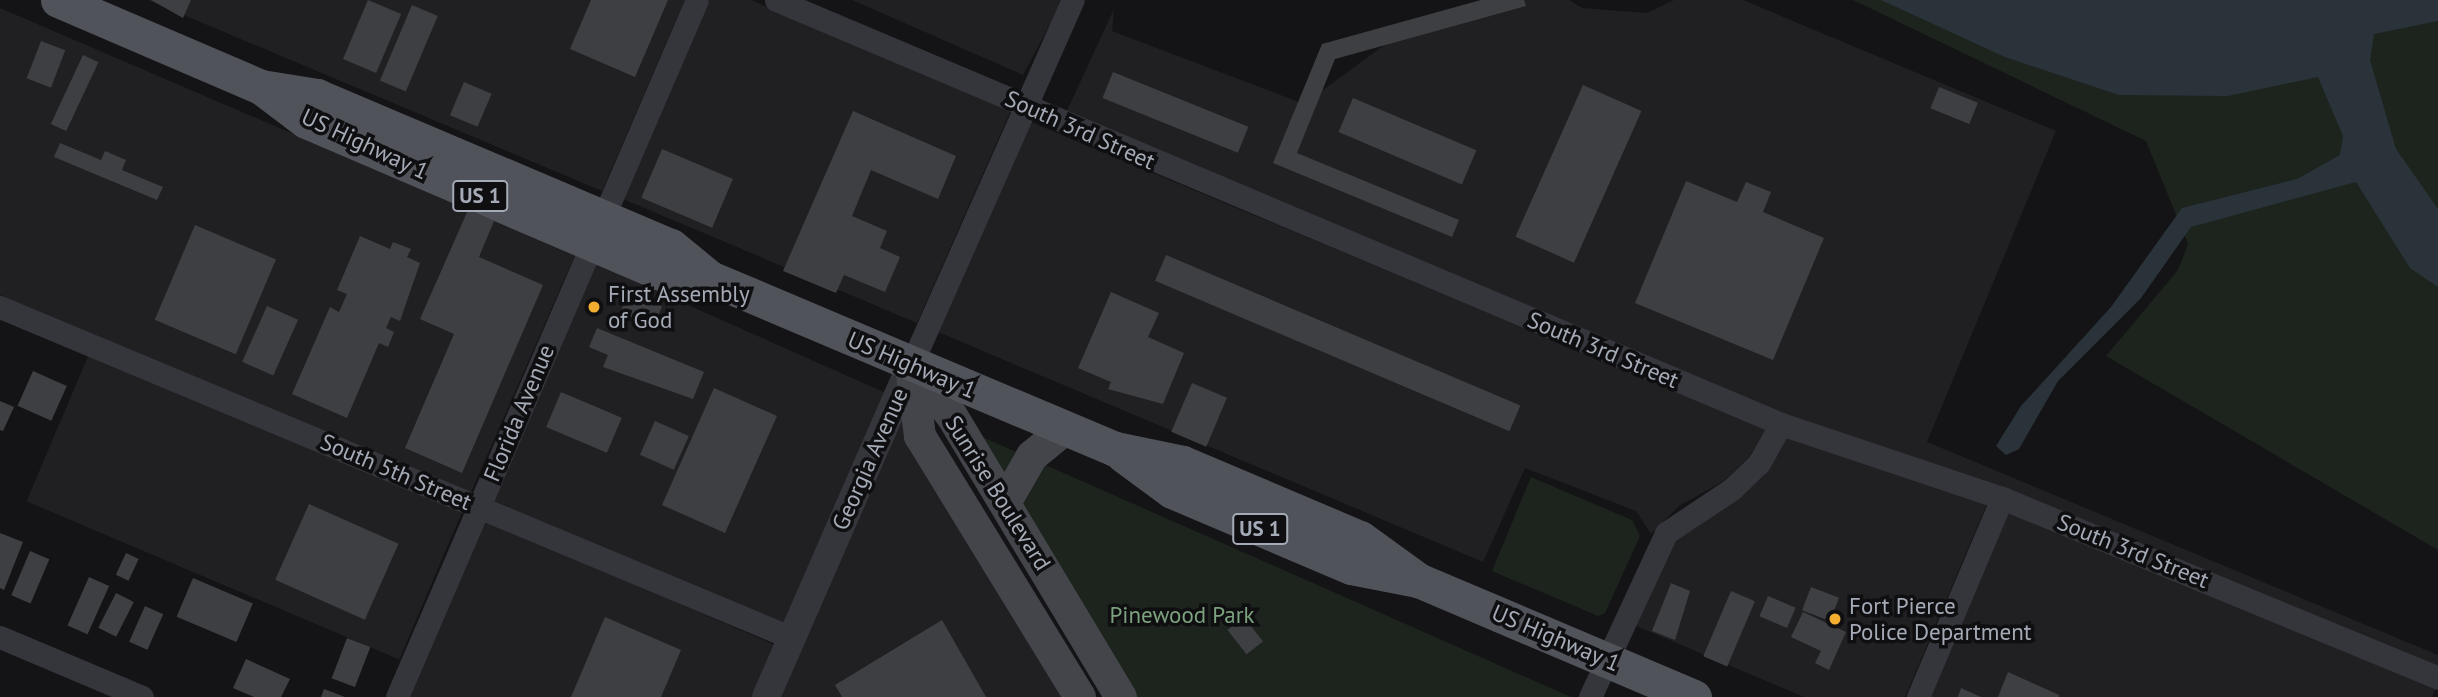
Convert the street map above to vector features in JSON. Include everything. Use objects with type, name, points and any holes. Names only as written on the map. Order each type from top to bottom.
[{"type":"main road","name":"US Highway 1","points":[[58,0],[261,87],[306,121],[597,231],[661,273],[710,278],[1065,429],[1115,449],[1183,463],[1360,538],[1418,580],[1694,697]]},
{"type":"main road","name":"Sunrise Boulevard","points":[[911,365],[952,416],[1121,697]]},
{"type":"main road","name":"Sunrise Boulevard","points":[[911,365],[920,436],[1080,697]]},
{"type":"main road","points":[[1005,503],[1032,456],[1065,429]]},
{"type":"street","name":"Florida Avenue","points":[[397,697],[697,0]]},
{"type":"street","name":"South 3rd Street","points":[[776,0],[1781,424],[2002,498],[2438,678]]},
{"type":"street","name":"Georgia Avenue","points":[[766,697],[1073,0]]},
{"type":"street","name":"South 5th Street","points":[[0,307],[792,638]]},
{"type":"street","points":[[1590,697],[1665,533],[1732,489],[1765,456],[1781,424]]},
{"type":"street","points":[[1918,697],[2002,498]]},
{"type":"street","points":[[0,637],[142,697]]},
{"type":"shaded area","points":[[148,0],[685,0],[602,191]]},
{"type":"shaded area","points":[[709,0],[751,0],[1011,110],[917,323],[623,199]]},
{"type":"shaded area","points":[[852,0],[1063,0],[1023,75]]},
{"type":"shaded area","points":[[1487,0],[1569,0],[1582,8],[1647,13],[1674,0],[1743,0],[2056,131],[1927,442],[2438,655],[2438,667],[1996,484],[1785,414],[1065,115],[1114,9],[1112,31],[1304,104],[1401,33]]},
{"type":"shaded area","points":[[1881,0],[2438,0],[2438,21],[2374,34],[2370,60],[2396,149],[2438,209],[2438,287],[2410,268],[2356,182],[2191,227],[2141,298],[2058,381],[2019,449],[2006,455],[1996,446],[2021,406],[2111,307],[2182,208],[2297,179],[2340,155],[2343,136],[2318,77],[2228,96],[2119,95],[2005,57]]},
{"type":"shaded area","points":[[0,8],[575,255],[471,492],[0,295]]},
{"type":"shaded area","points":[[1031,122],[1766,429],[1750,456],[1725,480],[1679,506],[1651,534],[1636,511],[1525,468],[1483,562],[938,332]]},
{"type":"shaded area","points":[[596,264],[887,393],[781,630],[491,501]]},
{"type":"shaded area","points":[[89,354],[462,512],[399,660],[26,501]]},
{"type":"shaded area","points":[[905,406],[1067,697],[780,697]]},
{"type":"shaded area","points":[[1787,437],[1987,504],[1905,697],[1804,697],[1634,625],[1675,540],[1740,496],[1767,471]]},
{"type":"shaded area","points":[[2009,512],[2436,688],[2432,697],[1930,697]]},
{"type":"shaded area","points":[[484,519],[777,646],[755,697],[410,697]]},
{"type":"green space","points":[[1853,0],[2438,0],[2438,550],[2106,356],[2178,270],[2188,244],[2146,141]]},
{"type":"green space","name":"Pinewood Park","points":[[973,433],[1571,697],[1136,697]]},
{"type":"green space","points":[[1531,477],[1632,520],[1640,536],[1605,613],[1598,616],[1492,571]]},
{"type":"building","points":[[151,0],[191,0],[183,18]]},
{"type":"building","points":[[368,0],[401,14],[376,73],[343,59]]},
{"type":"building","points":[[591,0],[668,0],[635,77],[570,49]]},
{"type":"building","points":[[1481,0],[1524,0],[1526,6],[1335,59],[1297,153],[1459,220],[1452,237],[1273,163],[1322,44]]},
{"type":"building","points":[[412,5],[438,16],[406,91],[380,80]]},
{"type":"building","points":[[41,41],[65,50],[51,88],[27,78]]},
{"type":"building","points":[[83,55],[98,62],[66,131],[51,124]]},
{"type":"building","points":[[1113,72],[1248,127],[1238,153],[1103,98]]},
{"type":"building","points":[[464,82],[492,94],[478,127],[450,115]]},
{"type":"building","points":[[1583,85],[1641,111],[1574,263],[1515,237]]},
{"type":"building","points":[[1939,87],[1978,103],[1969,124],[1930,108]]},
{"type":"building","points":[[1353,98],[1476,150],[1462,184],[1339,132]]},
{"type":"building","points":[[853,111],[956,156],[938,199],[871,170],[852,216],[887,231],[880,248],[900,257],[885,292],[844,275],[836,293],[783,271]]},
{"type":"building","points":[[60,143],[101,160],[105,151],[126,160],[122,170],[163,187],[157,200],[54,157]]},
{"type":"building","points":[[662,149],[733,179],[712,228],[641,198]]},
{"type":"building","points":[[1686,181],[1737,202],[1746,182],[1771,192],[1763,212],[1824,238],[1773,360],[1635,303]]},
{"type":"building","points":[[468,210],[494,221],[479,257],[543,285],[462,473],[405,448],[454,334],[420,319]]},
{"type":"building","points":[[195,225],[276,259],[236,354],[155,320]]},
{"type":"building","points":[[360,236],[390,249],[393,242],[411,249],[407,257],[420,263],[400,321],[391,317],[386,328],[394,332],[388,347],[379,343],[347,418],[292,394],[330,307],[339,312],[347,294],[337,290]]},
{"type":"building","points":[[1166,255],[1520,405],[1509,431],[1155,281]]},
{"type":"building","points":[[629,292],[662,306],[654,326],[620,312]]},
{"type":"building","points":[[1111,292],[1159,313],[1148,337],[1184,353],[1163,404],[1108,389],[1111,382],[1078,368]]},
{"type":"building","points":[[267,306],[298,320],[273,376],[242,362]]},
{"type":"building","points":[[597,328],[704,372],[693,399],[603,367],[608,355],[589,347]]},
{"type":"building","points":[[33,371],[67,386],[51,421],[18,406]]},
{"type":"building","points":[[1192,383],[1227,398],[1206,447],[1171,432]]},
{"type":"building","points":[[714,388],[777,416],[725,533],[662,505]]},
{"type":"building","points":[[561,392],[622,418],[607,453],[546,427]]},
{"type":"building","points":[[0,401],[14,407],[3,431],[0,430]]},
{"type":"building","points":[[655,421],[689,436],[674,470],[640,455]]},
{"type":"building","points":[[309,504],[399,544],[365,620],[275,580]]},
{"type":"building","points":[[0,533],[23,542],[4,590],[0,588]]},
{"type":"building","points":[[30,551],[49,559],[31,603],[11,595]]},
{"type":"building","points":[[126,553],[139,559],[129,581],[116,575]]},
{"type":"building","points":[[89,577],[109,586],[88,634],[67,625]]},
{"type":"building","points":[[193,578],[253,603],[236,642],[177,617]]},
{"type":"building","points":[[1671,583],[1690,591],[1675,640],[1652,631]]},
{"type":"building","points":[[1811,587],[1839,598],[1830,621],[1802,610]]},
{"type":"building","points":[[1731,591],[1755,601],[1727,667],[1703,656]]},
{"type":"building","points":[[116,593],[134,602],[116,637],[98,628]]},
{"type":"building","points":[[1768,596],[1796,608],[1787,628],[1759,616]]},
{"type":"building","points":[[145,606],[163,614],[147,650],[129,642]]},
{"type":"building","points":[[1803,612],[1846,632],[1829,670],[1815,663],[1821,651],[1791,637]]},
{"type":"building","points":[[605,617],[681,650],[661,697],[571,697]]},
{"type":"building","points":[[1244,617],[1263,641],[1247,654],[1227,630]]},
{"type":"building","points":[[942,620],[986,697],[842,697],[835,685]]},
{"type":"building","points":[[347,638],[370,647],[355,687],[332,678]]},
{"type":"building","points":[[246,659],[290,679],[281,697],[254,697],[233,688]]},
{"type":"building","points":[[2008,672],[2059,695],[2059,697],[1998,697]]},
{"type":"building","points":[[1961,688],[1981,697],[1958,697]]},
{"type":"building","points":[[324,689],[345,697],[321,697]]},
{"type":"place","name":"First Assembly of God","points":[[594,307]]},
{"type":"place","name":"Fort Pierce Police Department","points":[[1835,619]]}]
